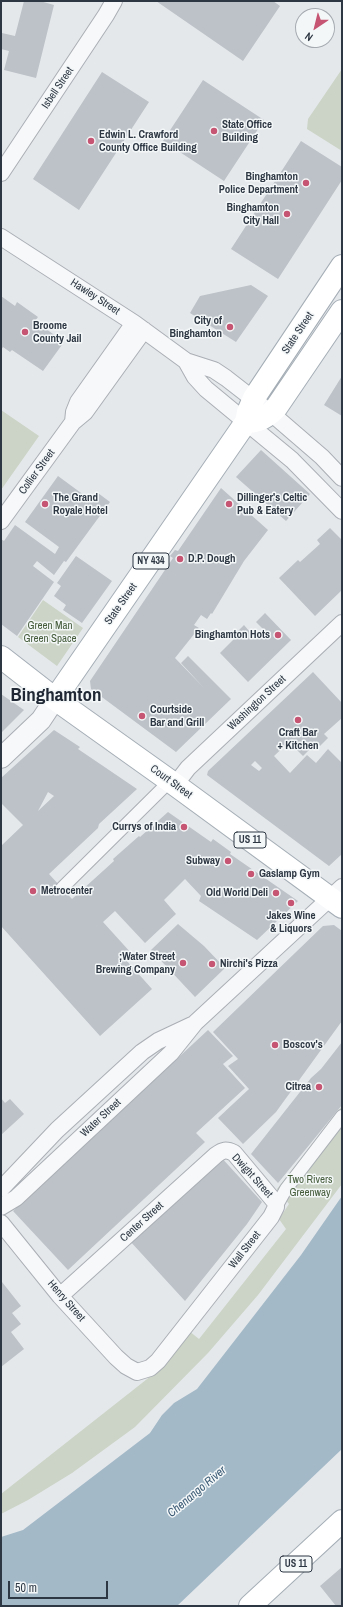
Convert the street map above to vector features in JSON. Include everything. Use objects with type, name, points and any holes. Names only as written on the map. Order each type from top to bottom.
[{"type":"main road","name":"State Street","points":[[55,699],[246,422],[248,412],[254,398],[342,266]]},
{"type":"main road","points":[[246,422],[258,421],[271,413],[342,311]]},
{"type":"main road","name":"Court Street","points":[[1,657],[55,699],[338,897]]},
{"type":"main road","name":"US 11","points":[[250,1606],[342,1521]]},
{"type":"street","name":"Isbell Street","points":[[1,173],[114,1]]},
{"type":"street","name":"Hawley Street","points":[[1,237],[139,327],[186,360],[214,370],[254,398],[322,457],[342,478]]},
{"type":"street","name":"Collier Street","points":[[1,521],[73,422],[74,412],[78,402],[139,327]]},
{"type":"street","name":"Hawley Street","points":[[186,360],[195,377],[206,389],[300,468],[342,511]]},
{"type":"street","name":"Washington Street","points":[[173,783],[342,623]]},
{"type":"street","name":"State Street","points":[[1,758],[41,720],[55,699]]},
{"type":"street","points":[[62,888],[173,783]]},
{"type":"street","name":"Water Street","points":[[1,1207],[16,1198],[171,1053],[195,1023],[338,897]]},
{"type":"street","name":"Water Street","points":[[1,1189],[57,1130],[142,1052],[158,1041],[195,1023]]},
{"type":"street","name":"Wall Street","points":[[137,1372],[150,1368],[158,1361],[271,1217],[286,1189],[342,1116]]},
{"type":"street","name":"Dwight Street","points":[[224,1150],[234,1153],[275,1202],[276,1207]]},
{"type":"street","name":"Center Street","points":[[60,1296],[216,1155],[224,1150]]},
{"type":"street","name":"Henry Street","points":[[1,1223],[60,1296],[120,1361],[137,1372]]},
{"type":"green space","points":[[342,69],[342,151],[307,129],[308,119]]},
{"type":"green space","points":[[1,410],[39,436],[1,490]]},
{"type":"green space","name":"Green Man Green Space","points":[[43,600],[83,628],[57,666],[18,637]]},
{"type":"green space","name":"Two Rivers Greenway","points":[[342,1106],[342,1184],[258,1295],[208,1353],[135,1427],[72,1473],[28,1500],[1,1514],[1,1494],[156,1372],[189,1331],[199,1339],[286,1229],[279,1219],[289,1204],[277,1189]]},
{"type":"water","name":"Chenango River","points":[[342,1196],[342,1449],[177,1606],[1,1606],[1,1537],[23,1530],[150,1433],[162,1415],[174,1403],[197,1389],[301,1255]]},
{"type":"building","points":[[24,1],[40,1],[54,5],[36,78],[4,70],[9,51],[1,49],[2,33],[15,36]]},
{"type":"building","points":[[156,1],[273,1],[280,6],[243,61]]},
{"type":"building","name":"Edwin L. Crawford County Office Building","points":[[102,72],[149,102],[79,210],[33,179]]},
{"type":"building","name":"State Office Building","points":[[203,80],[264,120],[224,181],[163,141]]},
{"type":"building","name":"Binghamton City Hall","points":[[301,141],[342,167],[342,180],[278,279],[231,249]]},
{"type":"building","name":"City of Binghamton","points":[[251,285],[268,296],[236,342],[190,313],[200,296]]},
{"type":"building","name":"Broome County Jail","points":[[1,296],[15,306],[17,302],[38,317],[35,321],[64,342],[43,371],[12,350],[10,352],[3,347],[1,350]]},
{"type":"building","points":[[342,376],[342,416],[324,405]]},
{"type":"building","points":[[261,450],[310,494],[286,521],[236,477]]},
{"type":"building","points":[[58,476],[92,501],[98,493],[110,502],[66,562],[64,561],[54,575],[37,561],[33,566],[54,582],[17,636],[1,624],[1,539],[4,541],[15,525],[55,554],[59,547],[25,522]]},
{"type":"building","points":[[221,488],[268,530],[244,561],[212,614],[211,613],[207,619],[201,615],[194,625],[199,628],[175,658],[204,688],[181,663],[188,656],[231,699],[176,752],[91,689],[90,681],[173,558],[170,556],[175,550],[178,551]]},
{"type":"building","points":[[330,528],[342,540],[342,590],[315,616],[279,578],[298,560],[300,562],[320,544],[317,540]]},
{"type":"building","points":[[76,556],[112,581],[82,623],[63,610],[66,605],[54,596],[61,586],[57,583]]},
{"type":"building","points":[[265,613],[291,640],[248,682],[220,653],[236,637],[234,635],[244,625],[256,639],[265,631],[256,622]]},
{"type":"building","points":[[313,672],[342,703],[342,718],[324,734],[328,738],[320,746],[317,742],[303,756],[289,742],[274,756],[290,773],[307,755],[316,763],[328,749],[342,763],[342,854],[329,866],[207,775],[208,771]],"holes":[[[255,761],[262,768],[259,771],[251,765]]]},
{"type":"building","points":[[1,694],[24,710],[1,733]]},
{"type":"building","points":[[54,730],[80,747],[78,749],[137,789],[99,824],[98,828],[49,874],[72,899],[114,861],[113,859],[168,812],[211,842],[213,839],[231,852],[230,854],[298,901],[257,940],[199,901],[201,896],[185,879],[164,900],[176,914],[145,943],[115,911],[103,922],[132,954],[126,960],[152,989],[100,1036],[1,926],[1,846],[23,825],[1,803],[1,778]],"holes":[[[48,792],[54,796],[38,811]]]},
{"type":"building","name":";Water Street Brewing Company","points":[[178,924],[204,946],[225,968],[195,997],[151,950]]},
{"type":"building","name":"Boscov's","points":[[334,925],[342,931],[342,1021],[276,1112],[243,1144],[218,1118],[249,1089],[228,1066],[238,1059],[213,1032],[323,926]]},
{"type":"building","points":[[208,1030],[233,1056],[223,1064],[245,1088],[196,1133],[205,1142],[68,1270],[13,1211]]},
{"type":"building","points":[[342,1042],[342,1105],[278,1183],[251,1154],[311,1078],[321,1069]]},
{"type":"building","points":[[1,1098],[5,1103],[10,1099],[24,1114],[1,1135]]},
{"type":"building","points":[[219,1155],[262,1202],[247,1224],[185,1301],[129,1240]]},
{"type":"building","points":[[2,1282],[21,1306],[12,1313],[21,1324],[11,1332],[24,1349],[1,1367],[1,1283]]},
{"type":"building","points":[[342,1567],[342,1606],[336,1606],[320,1586]]},
{"type":"place","name":"State Office Building","points":[[214,131]]},
{"type":"place","name":"Edwin L. Crawford County Office Building","points":[[91,141]]},
{"type":"place","name":"Binghamton Police Department","points":[[306,183]]},
{"type":"place","name":"Binghamton City Hall","points":[[287,214]]},
{"type":"place","name":"City of Binghamton","points":[[230,327]]},
{"type":"place","name":"Broome County Jail","points":[[25,332]]},
{"type":"place","name":"The Grand Royale Hotel","points":[[45,504]]},
{"type":"place","name":"Dillinger's Celtic Pub & Eatery","points":[[229,504]]},
{"type":"place","name":"D.P. Dough","points":[[180,559]]},
{"type":"place","name":"Binghamton Hots","points":[[278,635]]},
{"type":"place","name":"Courtside Bar and Grill","points":[[142,716]]},
{"type":"place","name":"Craft Bar + Kitchen","points":[[298,720]]},
{"type":"place","name":"Currys of India","points":[[184,827]]},
{"type":"place","name":"Subway","points":[[228,861]]},
{"type":"place","name":"Gaslamp Gym","points":[[251,874]]},
{"type":"place","name":"Metrocenter","points":[[33,891]]},
{"type":"place","name":"Old World Deli","points":[[276,893]]},
{"type":"place","name":"Jakes Wine & Liquors","points":[[291,903]]},
{"type":"place","name":";Water Street Brewing Company","points":[[183,963]]},
{"type":"place","name":"Nirchi's Pizza","points":[[212,964]]},
{"type":"place","name":"Boscov's","points":[[275,1045]]},
{"type":"place","name":"Citrea","points":[[319,1087]]},
{"type":"district","name":"Binghamton","points":[[56,696]]}]
